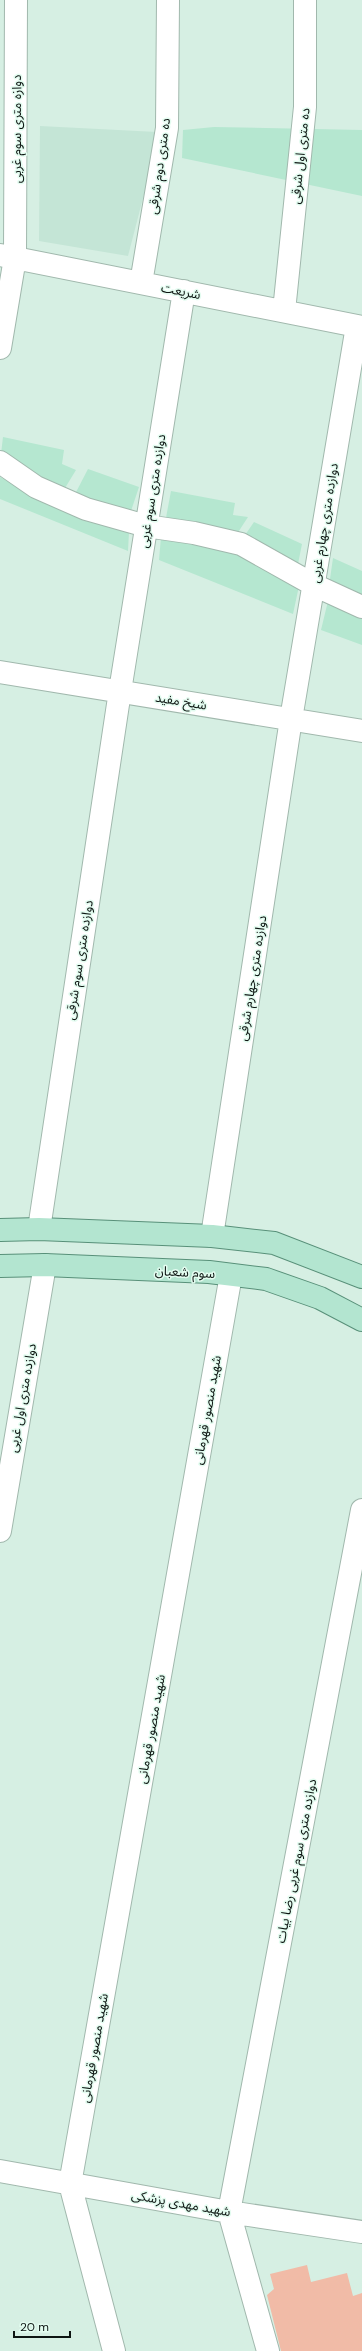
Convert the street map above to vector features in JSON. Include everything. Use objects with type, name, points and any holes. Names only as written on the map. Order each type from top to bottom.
[{"type":"main road","points":[[0,1230],[39,1229],[212,1236],[274,1243],[362,1277]]},
{"type":"main road","name":"سوم شعبان","points":[[0,1266],[45,1265],[231,1275],[266,1279],[320,1298],[362,1320]]},
{"type":"street","name":"دوازه متری سوم غربی","points":[[0,348],[7,256],[16,0]]},
{"type":"street","name":"ده متری دوم شرقی","points":[[140,283],[167,128],[168,0]]},
{"type":"street","name":"ده متری اول شرقی","points":[[284,311],[305,107],[304,0]]},
{"type":"street","name":"شریعت","points":[[7,256],[360,326]]},
{"type":"street","name":"دوازده متری سوم غربی","points":[[120,691],[184,291]]},
{"type":"street","name":"دوازده متری چهارم غربی","points":[[292,719],[360,326]]},
{"type":"street","points":[[0,462],[43,490],[86,509],[146,526],[194,533],[241,544],[314,585],[362,607]]},
{"type":"street","name":"شیخ مفید","points":[[0,672],[362,731]]},
{"type":"street","name":"دوازده متری سوم شرقی","points":[[39,1229],[120,691]]},
{"type":"street","name":"دوازده متری چهارم شرقی","points":[[212,1236],[292,719]]},
{"type":"street","name":"دوازده متری اول غربی","points":[[0,1531],[45,1265]]},
{"type":"street","name":"شهید منصور قهرمانی","points":[[70,2184],[231,1275]]},
{"type":"street","name":"دوازده متری سوم غربی رضا بیات","points":[[229,2212],[362,1510]]},
{"type":"street","name":"شهید مهدی پزشکی","points":[[0,2171],[229,2212],[362,2232]]},
{"type":"street","points":[[70,2184],[114,2351]]},
{"type":"street","points":[[229,2212],[268,2351]]},
{"type":"shaded area","points":[[40,126],[157,132],[150,171],[128,256],[39,241]]},
{"type":"shaded area","points":[[214,127],[362,130],[362,196],[182,158],[183,130]]},
{"type":"shaded area","points":[[3,437],[64,450],[62,464],[76,470],[62,493],[1,454]]},
{"type":"shaded area","points":[[88,469],[139,487],[130,514],[74,496]]},
{"type":"shaded area","points":[[0,477],[41,499],[129,532],[128,551],[0,499]]},
{"type":"shaded area","points":[[171,491],[235,503],[233,515],[248,517],[235,537],[165,523]]},
{"type":"shaded area","points":[[254,522],[302,544],[297,569],[243,538]]},
{"type":"shaded area","points":[[161,537],[251,557],[299,586],[293,614],[159,560]]},
{"type":"shaded area","points":[[333,558],[362,571],[362,600],[329,586]]},
{"type":"shaded area","points":[[328,601],[362,615],[362,645],[321,630]]},
{"type":"building","points":[[307,2265],[311,2282],[347,2273],[353,2296],[362,2293],[362,2351],[281,2351],[267,2295],[274,2289],[270,2274]]}]
